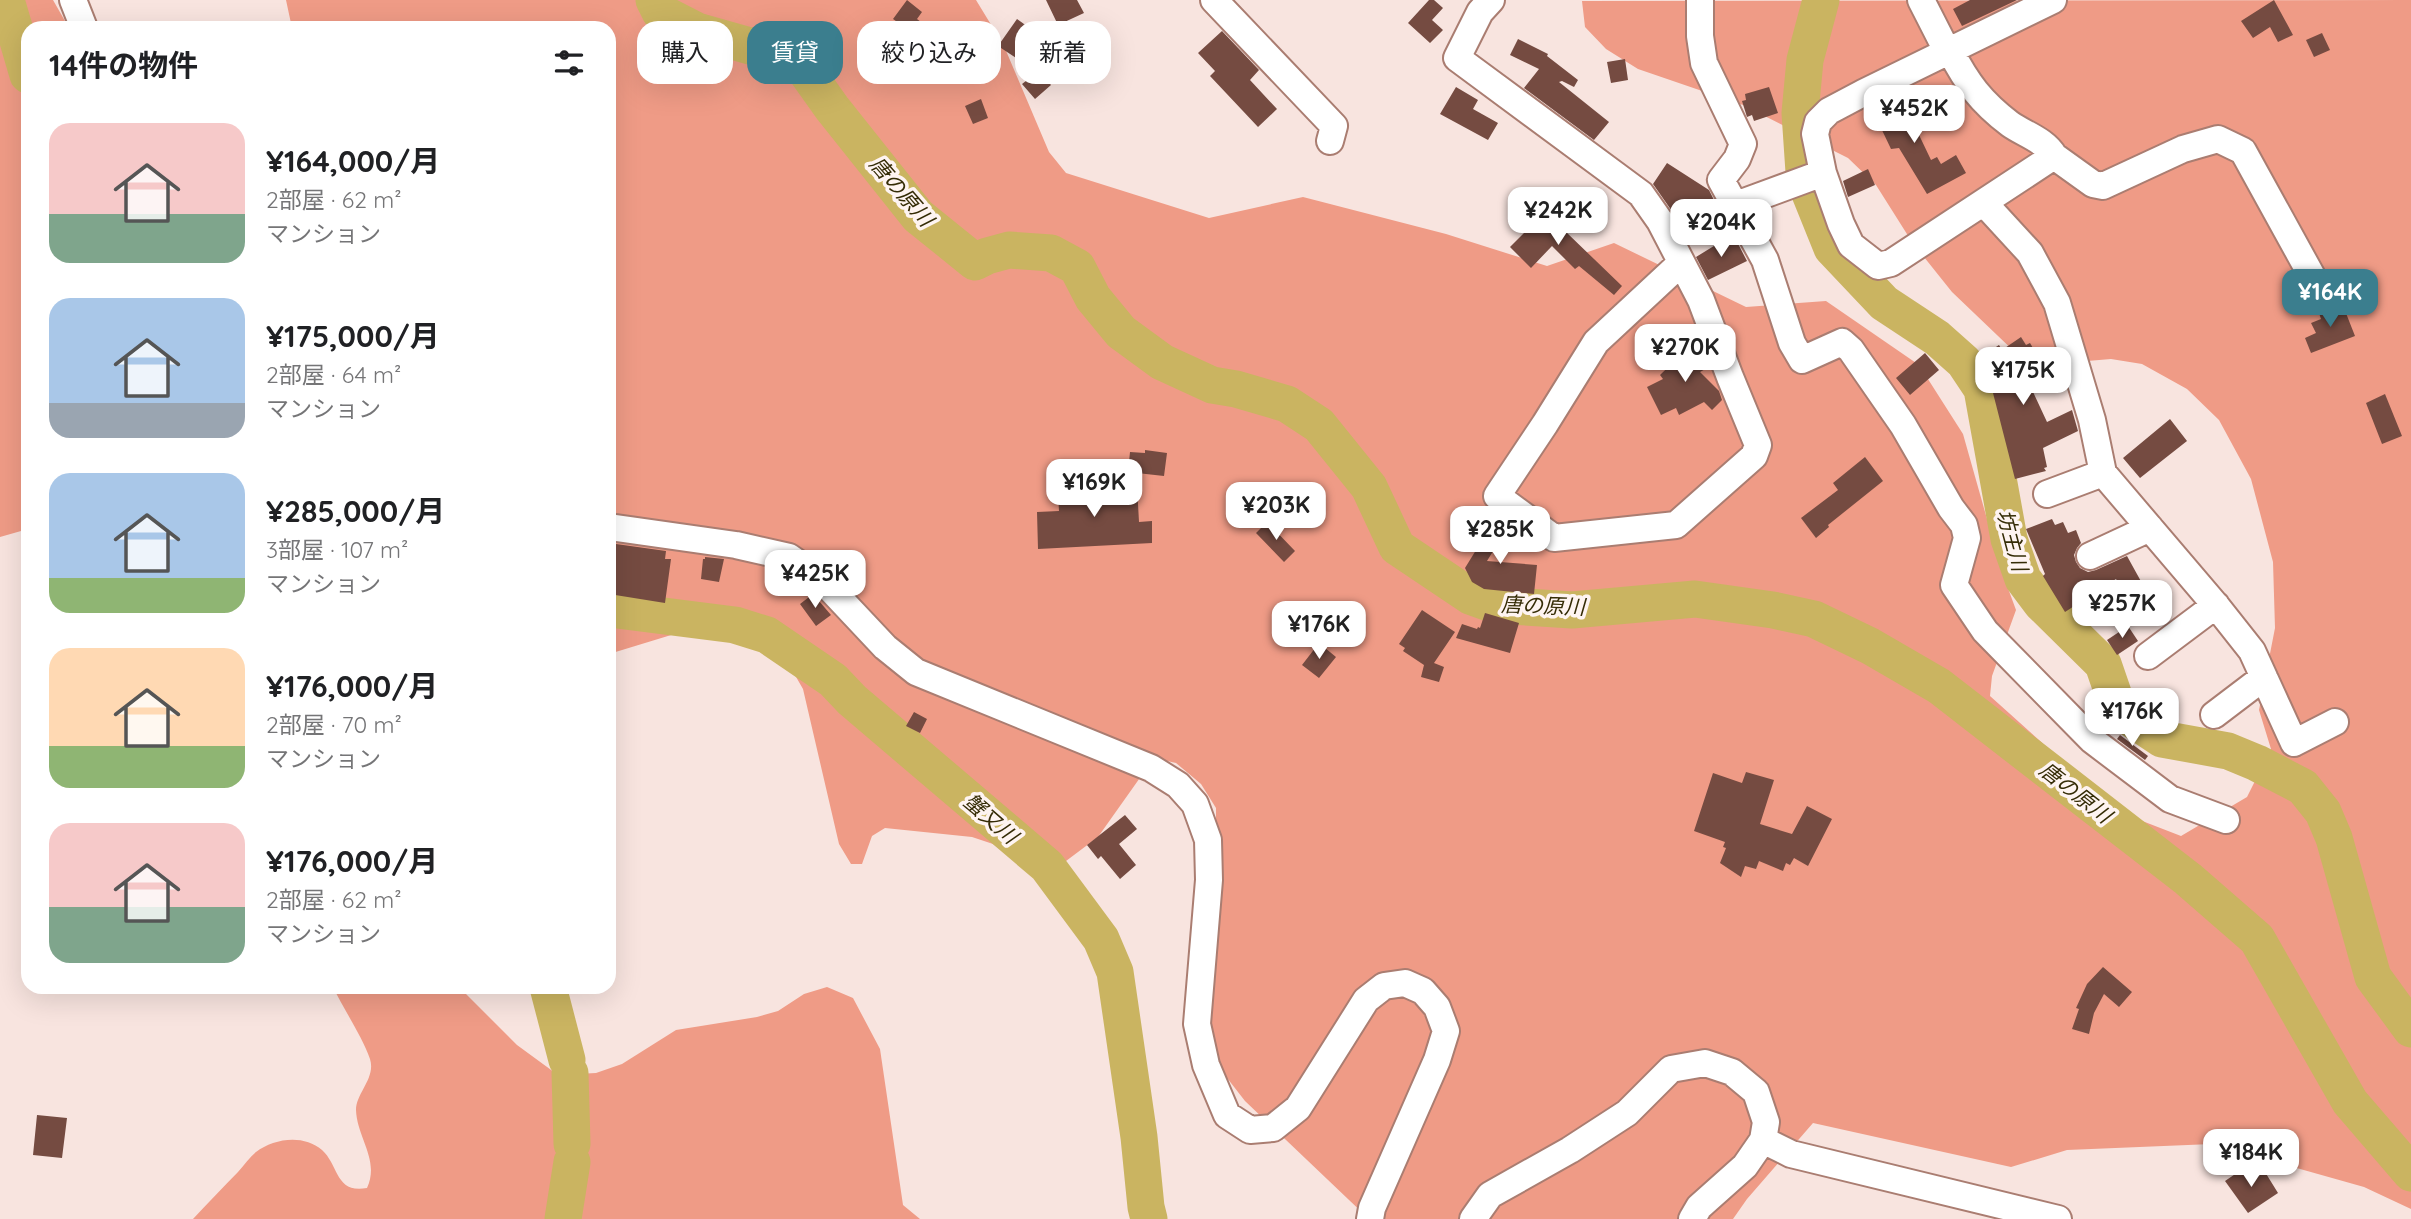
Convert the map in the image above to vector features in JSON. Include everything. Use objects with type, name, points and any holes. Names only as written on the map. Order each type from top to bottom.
[{"type":"street","points":[[72,0],[81,21]]},
{"type":"street","points":[[1214,0],[1334,125],[1330,141]]},
{"type":"street","points":[[1700,0],[1700,36],[1704,62],[1742,144],[1737,159],[1721,180],[1765,260],[1792,343],[1802,360],[1842,342],[1851,350],[1903,425],[1951,508],[1964,525],[1967,538],[1954,585],[1985,631],[2092,740],[2119,762],[2170,799],[2226,820]]},
{"type":"street","points":[[1921,0],[1968,84],[1985,104],[2013,126],[2043,144],[2054,156],[2093,184],[2103,186],[2183,149],[2218,139],[2243,151],[2324,298]]},
{"type":"street","points":[[2053,0],[1829,111],[1818,122],[1815,134],[1823,173],[1851,245],[1878,266],[1891,263],[2054,156]]},
{"type":"street","points":[[1479,4],[1457,58],[1641,194],[1660,221],[1701,300],[1758,445],[1754,456],[1676,525],[1554,538],[1497,496],[1596,342],[1681,263]]},
{"type":"street","points":[[1736,205],[1823,173]]},
{"type":"street","points":[[1984,203],[2030,253],[2057,303],[2092,420],[2103,473],[2252,651],[2294,743],[2335,722]]},
{"type":"street","points":[[2047,494],[2103,473]]},
{"type":"street","points":[[616,528],[736,545],[789,557],[822,580],[885,647],[916,672],[1151,768],[1178,785],[1195,804],[1208,840],[1209,880],[1197,1024],[1206,1065],[1227,1115],[1250,1130],[1273,1128],[1298,1108],[1366,1000],[1384,986],[1405,984],[1423,991],[1437,1007],[1446,1031],[1437,1060],[1372,1208],[1370,1219]]},
{"type":"street","points":[[2090,556],[2150,528]]},
{"type":"street","points":[[2148,656],[2216,605]]},
{"type":"street","points":[[2214,715],[2264,677]]},
{"type":"street","points":[[1474,1219],[1490,1195],[1627,1114],[1671,1069],[1705,1063],[1732,1072],[1756,1092],[1766,1122],[1763,1140],[1745,1166],[1699,1207],[1692,1219]]},
{"type":"street","points":[[1763,1140],[1791,1154],[2058,1219]]},
{"type":"shaded area","points":[[0,0],[53,0],[65,21],[21,21],[21,531],[0,537]]},
{"type":"shaded area","points":[[286,0],[976,0],[989,21],[857,21],[857,84],[1001,84],[1001,41],[1015,72],[1015,84],[1020,84],[1049,152],[1066,173],[1209,218],[1303,197],[1446,234],[1547,266],[1614,243],[1746,307],[1826,301],[1919,365],[1963,434],[2002,572],[2016,610],[1992,676],[1990,696],[2119,812],[2181,836],[2247,797],[2271,749],[2259,710],[2275,628],[2273,562],[2251,479],[2219,420],[2187,389],[2142,364],[2111,359],[2040,365],[2020,357],[1952,292],[1912,242],[1876,185],[1848,158],[1743,105],[1638,69],[1606,49],[1585,27],[1582,1],[2411,0],[2411,1209],[2364,1187],[2212,1144],[2067,1150],[2011,1167],[1813,1123],[1733,1219],[1369,1219],[1245,1101],[1217,1065],[1206,1037],[1216,865],[1216,808],[1201,784],[1176,763],[1154,758],[1098,837],[1046,876],[1032,873],[993,844],[972,837],[885,828],[872,836],[862,864],[851,864],[839,844],[803,689],[780,649],[767,641],[681,632],[616,652],[616,21],[290,21]]},
{"type":"shaded area","points":[[827,987],[853,998],[880,1049],[903,1205],[920,1219],[193,1219],[254,1154],[263,1147],[280,1141],[298,1140],[315,1145],[328,1156],[343,1183],[357,1189],[367,1188],[371,1168],[356,1110],[371,1066],[362,1041],[337,994],[466,994],[517,1045],[558,1075],[596,1073],[622,1064],[676,1030],[757,1017],[778,1011],[804,994]]},
{"type":"building","points":[[907,0],[922,12],[917,19],[920,21],[893,19]]},
{"type":"building","points":[[1046,0],[1077,0],[1084,13],[1067,21],[1056,21]]},
{"type":"building","points":[[1429,0],[1434,0],[1443,8],[1432,20],[1443,30],[1430,43],[1408,23]]},
{"type":"building","points":[[1970,0],[2017,0],[1962,26],[1953,9]]},
{"type":"building","points":[[2274,0],[2293,35],[2278,42],[2270,27],[2253,38],[2241,21]]},
{"type":"building","points":[[1015,22],[1015,57],[1001,48],[1001,42]]},
{"type":"building","points":[[1222,31],[1259,70],[1250,80],[1277,109],[1258,127],[1210,76],[1215,71],[1198,53]]},
{"type":"building","points":[[2322,33],[2330,50],[2314,57],[2306,40]]},
{"type":"building","points":[[1518,39],[1548,54],[1547,56],[1578,80],[1574,87],[1559,82],[1609,122],[1594,140],[1524,88],[1539,69],[1510,55]]},
{"type":"building","points":[[1625,59],[1628,80],[1611,83],[1607,62]]},
{"type":"building","points":[[1022,84],[1050,84],[1051,85],[1035,99]]},
{"type":"building","points":[[1456,87],[1478,100],[1473,109],[1498,123],[1488,140],[1440,114]]},
{"type":"building","points":[[1769,87],[1778,113],[1754,121],[1752,115],[1747,117],[1742,101],[1746,100],[1745,94]]},
{"type":"building","points":[[1899,93],[1931,160],[1937,157],[1941,164],[1956,155],[1966,173],[1927,194],[1899,148],[1891,149],[1871,107]]},
{"type":"building","points":[[981,99],[988,118],[973,124],[965,106]]},
{"type":"building","points":[[1667,163],[1709,190],[1718,208],[1710,216],[1692,199],[1687,206],[1674,214],[1653,184]]},
{"type":"building","points":[[1868,169],[1875,185],[1848,197],[1843,181]]},
{"type":"building","points":[[1541,203],[1568,230],[1566,232],[1622,286],[1614,295],[1579,266],[1575,269],[1552,246],[1531,268],[1510,247],[1532,225],[1526,219]]},
{"type":"building","points":[[1735,238],[1747,261],[1708,280],[1696,257],[1722,241],[1723,244]]},
{"type":"building","points":[[2340,298],[2355,336],[2311,353],[2305,338],[2316,333],[2311,323],[2321,319],[2319,313],[2332,311],[2338,306]]},
{"type":"building","points":[[2021,337],[2026,345],[2030,343],[2037,355],[2043,353],[2049,368],[2026,377],[2047,422],[2072,410],[2078,431],[2043,448],[2046,471],[2015,479],[1993,393],[1976,360],[1999,345],[2002,350]]},
{"type":"building","points":[[1698,338],[1709,367],[1700,372],[1719,391],[1722,400],[1712,410],[1704,402],[1679,415],[1676,408],[1661,415],[1647,387],[1663,379],[1660,375]]},
{"type":"building","points":[[1925,353],[1939,370],[1910,395],[1896,378]]},
{"type":"building","points":[[2385,394],[2402,436],[2382,444],[2366,403]]},
{"type":"building","points":[[2170,419],[2187,441],[2140,478],[2123,458]]},
{"type":"building","points":[[1145,450],[1167,453],[1164,476],[1128,472],[1130,452],[1145,453]]},
{"type":"building","points":[[1865,457],[1883,481],[1828,525],[1816,538],[1801,518],[1838,490],[1833,483]]},
{"type":"building","points":[[1088,485],[1137,486],[1139,522],[1152,521],[1152,543],[1038,549],[1037,512],[1059,511],[1058,493],[1088,491]]},
{"type":"building","points":[[1497,516],[1509,525],[1487,561],[1537,565],[1534,594],[1484,589],[1472,582],[1465,568]]},
{"type":"building","points":[[2052,519],[2055,525],[2063,522],[2068,533],[2076,530],[2081,543],[2074,555],[2080,568],[2088,572],[2096,570],[2127,556],[2143,585],[2125,595],[2116,579],[2065,612],[2043,576],[2045,574],[2026,529]]},
{"type":"building","points":[[1267,522],[1295,551],[1284,562],[1256,533]]},
{"type":"building","points":[[616,544],[666,551],[665,559],[671,559],[665,603],[616,595]]},
{"type":"building","points":[[705,557],[724,559],[719,582],[701,579]]},
{"type":"building","points":[[813,594],[831,615],[816,626],[800,604]]},
{"type":"building","points":[[1422,610],[1455,632],[1434,663],[1444,667],[1439,682],[1421,677],[1424,665],[1403,651],[1405,648],[1399,644]]},
{"type":"building","points":[[1485,613],[1519,623],[1510,653],[1456,638],[1462,624],[1480,628]]},
{"type":"building","points":[[2128,626],[2138,641],[2117,655],[2107,640]]},
{"type":"building","points":[[1319,643],[1336,657],[1319,678],[1302,665]]},
{"type":"building","points":[[914,712],[927,719],[920,733],[906,726]]},
{"type":"building","points":[[2120,735],[2148,756],[2145,760],[2117,739]]},
{"type":"building","points":[[1746,772],[1774,780],[1760,824],[1792,834],[1807,806],[1832,819],[1808,866],[1794,858],[1790,865],[1786,863],[1783,871],[1759,861],[1756,869],[1745,866],[1741,877],[1720,863],[1726,848],[1723,847],[1725,842],[1694,831],[1713,773],[1742,783]]},
{"type":"building","points":[[1125,815],[1137,829],[1119,844],[1136,865],[1120,879],[1101,856],[1098,859],[1087,845]]},
{"type":"building","points":[[2103,967],[2132,992],[2119,1007],[2104,994],[2094,1013],[2089,1034],[2072,1029],[2079,1009],[2076,1008],[2087,984]]},
{"type":"building","points":[[37,1115],[67,1118],[62,1158],[33,1155]]},
{"type":"building","points":[[2247,1166],[2255,1178],[2265,1172],[2278,1193],[2248,1213],[2225,1181]]},
{"type":"waterway","name":"蟹又川","points":[[6,0],[21,51]]},
{"type":"waterway","name":"唐の原川","points":[[654,0],[660,12],[697,31],[771,52],[805,70],[918,216],[975,262],[1009,250],[1051,253],[1077,267],[1093,298],[1121,332],[1162,362],[1212,385],[1287,404],[1319,425],[1369,487],[1397,547],[1470,596],[1495,605],[1572,610],[1695,599],[1773,610],[1814,619],[1870,646],[1939,686],[2188,879],[2257,939],[2350,1102],[2411,1173]]},
{"type":"waterway","name":"坊主川","points":[[1804,172],[1800,113],[1805,60],[1821,0]]},
{"type":"waterway","name":"坊主川","points":[[1809,191],[1832,248],[1884,303],[1937,338],[1964,362],[1982,389],[2009,539],[2023,579],[2041,603],[2103,664],[2115,699],[2132,719],[2162,739],[2228,751],[2257,763],[2303,787],[2323,812],[2334,838],[2373,977],[2411,1029]]},
{"type":"waterway","name":"蟹又川","points":[[616,610],[735,625],[767,635],[833,680],[852,700],[1047,866],[1101,939],[1115,972],[1149,1219]]},
{"type":"waterway","points":[[550,994],[567,1060]]},
{"type":"waterway","points":[[570,1073],[572,1144]]},
{"type":"waterway","points":[[563,1219],[572,1162]]}]
